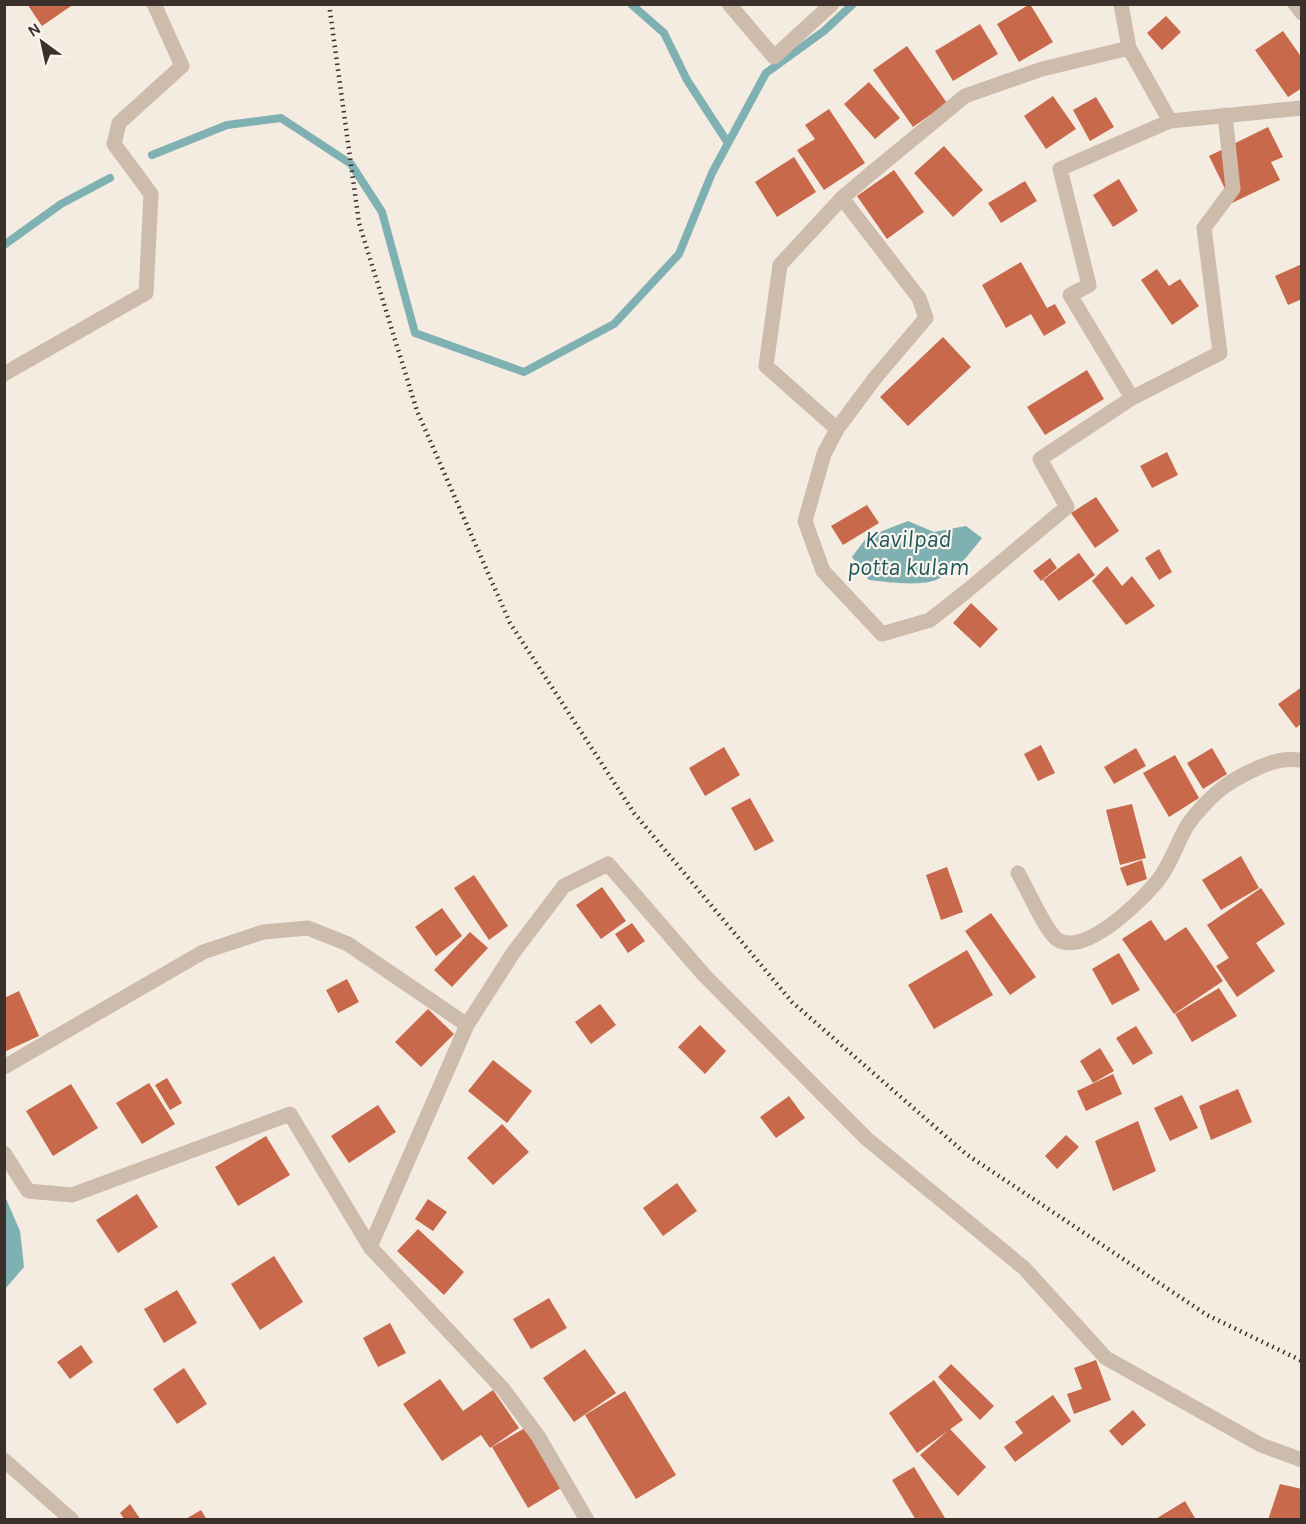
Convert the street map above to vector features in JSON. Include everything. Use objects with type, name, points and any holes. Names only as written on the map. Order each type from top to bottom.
[{"type":"street","points":[[4,374],[146,293],[151,194],[114,144],[119,123],[182,66],[154,4]]},
{"type":"street","points":[[729,4],[774,57],[832,4]]},
{"type":"street","points":[[1121,4],[1129,48],[1170,121]]},
{"type":"street","points":[[1295,4],[1302,13]]},
{"type":"street","points":[[837,429],[766,366],[780,266],[842,198],[965,96],[1042,69],[1129,48]]},
{"type":"street","points":[[1132,398],[1070,295],[1089,285],[1060,169],[1170,121],[1302,108]]},
{"type":"street","points":[[842,198],[919,298],[926,318],[875,378],[837,429],[824,454],[805,521],[823,571],[882,634],[930,620],[1067,507],[1040,459],[1132,398],[1220,353],[1204,228],[1233,189],[1224,115]]},
{"type":"street","points":[[1018,873],[1049,930],[1058,939],[1069,942],[1102,932],[1137,902],[1160,877],[1188,825],[1221,789],[1249,772],[1282,760],[1302,760]]},
{"type":"street","points":[[370,1247],[467,1025],[513,953],[564,886],[608,864],[704,975],[867,1139],[1024,1268],[1106,1358],[1261,1445],[1302,1460]]},
{"type":"street","points":[[4,1067],[203,952],[263,932],[308,928],[348,944],[467,1025]]},
{"type":"street","points":[[4,1154],[28,1191],[72,1195],[290,1114],[370,1247],[503,1389],[538,1436],[587,1520]]},
{"type":"street","points":[[4,1460],[72,1520]]},
{"type":"water","name":"Kavilpad potta kulam","points":[[908,521],[934,532],[966,526],[982,538],[957,566],[938,579],[923,583],[869,580],[852,557],[867,537]]},
{"type":"water","points":[[4,1194],[20,1231],[24,1267],[5,1289]]},
{"type":"building","points":[[27,4],[74,4],[42,26]]},
{"type":"building","points":[[1030,4],[1053,42],[1019,62],[997,24]]},
{"type":"building","points":[[1166,16],[1181,32],[1162,50],[1147,33]]},
{"type":"building","points":[[980,24],[998,54],[953,81],[935,51]]},
{"type":"building","points":[[1283,31],[1302,58],[1302,88],[1288,97],[1255,50]]},
{"type":"building","points":[[907,46],[947,103],[913,127],[873,70]]},
{"type":"building","points":[[869,82],[900,118],[875,139],[844,104]]},
{"type":"building","points":[[1053,96],[1076,129],[1046,149],[1024,116]]},
{"type":"building","points":[[1096,97],[1114,127],[1090,141],[1073,110]]},
{"type":"building","points":[[829,109],[865,163],[824,190],[797,150],[815,139],[805,125]]},
{"type":"building","points":[[1268,127],[1283,157],[1271,162],[1280,180],[1232,203],[1209,156]]},
{"type":"building","points":[[944,146],[983,190],[953,217],[914,173]]},
{"type":"building","points":[[794,157],[816,192],[777,217],[755,182]]},
{"type":"building","points":[[894,170],[924,212],[887,239],[857,196]]},
{"type":"building","points":[[1119,179],[1138,211],[1113,227],[1093,195]]},
{"type":"building","points":[[1025,181],[1037,201],[1001,223],[988,203]]},
{"type":"building","points":[[1021,262],[1047,308],[1055,304],[1066,323],[1044,336],[1031,314],[1006,328],[982,285]]},
{"type":"building","points":[[1302,264],[1302,299],[1288,305],[1275,276]]},
{"type":"building","points":[[1157,269],[1169,286],[1180,279],[1199,306],[1172,325],[1141,280]]},
{"type":"building","points":[[943,337],[971,367],[908,426],[880,397]]},
{"type":"building","points":[[1087,370],[1104,399],[1045,435],[1027,407]]},
{"type":"building","points":[[1167,452],[1178,475],[1152,488],[1140,466]]},
{"type":"building","points":[[1096,497],[1119,531],[1095,548],[1071,513]]},
{"type":"building","points":[[867,505],[879,523],[843,545],[831,526]]},
{"type":"building","points":[[1159,549],[1172,572],[1159,580],[1145,558]]},
{"type":"building","points":[[1079,553],[1095,575],[1059,601],[1043,580]]},
{"type":"building","points":[[1050,558],[1057,568],[1041,581],[1033,571]]},
{"type":"building","points":[[1107,566],[1122,586],[1132,576],[1155,606],[1126,625],[1092,581]]},
{"type":"building","points":[[971,603],[998,629],[980,648],[953,623]]},
{"type":"building","points":[[1302,687],[1302,723],[1296,728],[1278,704]]},
{"type":"building","points":[[1041,745],[1055,773],[1038,781],[1024,754]]},
{"type":"building","points":[[724,747],[740,775],[705,796],[689,768]]},
{"type":"building","points":[[1136,748],[1146,766],[1114,784],[1104,767]]},
{"type":"building","points":[[1212,748],[1227,774],[1203,789],[1187,763]]},
{"type":"building","points":[[1175,755],[1199,798],[1169,817],[1143,773]]},
{"type":"building","points":[[750,798],[774,841],[755,851],[731,808]]},
{"type":"building","points":[[1132,804],[1146,858],[1120,865],[1106,810]]},
{"type":"building","points":[[1241,856],[1259,888],[1221,910],[1202,880]]},
{"type":"building","points":[[1142,860],[1147,879],[1127,886],[1120,868]]},
{"type":"building","points":[[947,867],[963,912],[941,920],[926,875]]},
{"type":"building","points":[[474,875],[508,926],[489,940],[454,888]]},
{"type":"building","points":[[602,887],[626,921],[601,939],[576,905]]},
{"type":"building","points":[[1261,888],[1285,924],[1256,943],[1275,971],[1237,997],[1216,966],[1229,958],[1207,925]]},
{"type":"building","points":[[442,908],[462,936],[436,956],[415,927]]},
{"type":"building","points":[[991,913],[1036,977],[1010,995],[965,931]]},
{"type":"building","points":[[1151,920],[1165,941],[1186,927],[1223,981],[1174,1014],[1122,939]]},
{"type":"building","points":[[632,923],[645,941],[628,953],[615,934]]},
{"type":"building","points":[[470,932],[488,948],[452,987],[434,970]]},
{"type":"building","points":[[967,950],[993,995],[934,1029],[908,985]]},
{"type":"building","points":[[1119,953],[1140,990],[1112,1005],[1092,969]]},
{"type":"building","points":[[347,979],[359,1002],[338,1013],[326,990]]},
{"type":"building","points":[[1219,988],[1237,1016],[1192,1042],[1175,1014]]},
{"type":"building","points":[[19,991],[39,1036],[4,1052],[4,998]]},
{"type":"building","points":[[600,1004],[616,1025],[591,1044],[575,1022]]},
{"type":"building","points":[[428,1009],[454,1034],[421,1067],[395,1042]]},
{"type":"building","points":[[700,1025],[726,1051],[705,1074],[678,1047]]},
{"type":"building","points":[[1136,1026],[1153,1053],[1133,1065],[1116,1038]]},
{"type":"building","points":[[1100,1048],[1114,1071],[1093,1083],[1080,1061]]},
{"type":"building","points":[[493,1060],[532,1091],[507,1123],[468,1091]]},
{"type":"building","points":[[1113,1074],[1122,1094],[1086,1111],[1077,1091]]},
{"type":"building","points":[[167,1078],[182,1103],[170,1110],[155,1085]]},
{"type":"building","points":[[149,1083],[175,1124],[142,1144],[116,1103]]},
{"type":"building","points":[[71,1084],[98,1128],[53,1156],[26,1111]]},
{"type":"building","points":[[1238,1089],[1252,1122],[1211,1140],[1199,1106]]},
{"type":"building","points":[[1182,1095],[1198,1128],[1170,1141],[1154,1108]]},
{"type":"building","points":[[789,1096],[805,1118],[776,1138],[760,1117]]},
{"type":"building","points":[[378,1105],[396,1132],[349,1163],[331,1136]]},
{"type":"building","points":[[1138,1121],[1156,1171],[1113,1191],[1095,1141]]},
{"type":"building","points":[[502,1124],[529,1152],[493,1185],[467,1158]]},
{"type":"building","points":[[1066,1135],[1079,1147],[1057,1169],[1045,1156]]},
{"type":"building","points":[[266,1136],[290,1175],[238,1206],[215,1167]]},
{"type":"building","points":[[677,1183],[697,1211],[663,1236],[643,1208]]},
{"type":"building","points":[[137,1194],[158,1227],[118,1253],[96,1220]]},
{"type":"building","points":[[428,1199],[447,1212],[433,1231],[415,1219]]},
{"type":"building","points":[[418,1229],[464,1272],[444,1295],[397,1251]]},
{"type":"building","points":[[274,1256],[303,1302],[260,1330],[231,1284]]},
{"type":"building","points":[[177,1290],[197,1323],[164,1343],[144,1309]]},
{"type":"building","points":[[549,1298],[567,1328],[531,1349],[513,1319]]},
{"type":"building","points":[[390,1323],[406,1353],[378,1367],[363,1338]]},
{"type":"building","points":[[81,1345],[93,1362],[70,1379],[57,1362]]},
{"type":"building","points":[[585,1349],[616,1393],[574,1422],[543,1378]]},
{"type":"building","points":[[1096,1360],[1111,1400],[1074,1414],[1067,1394],[1082,1389],[1074,1368]]},
{"type":"building","points":[[951,1364],[994,1406],[980,1420],[938,1377]]},
{"type":"building","points":[[184,1368],[207,1404],[177,1424],[153,1389]]},
{"type":"building","points":[[440,1379],[463,1411],[493,1390],[519,1428],[490,1448],[481,1435],[442,1461],[403,1404]]},
{"type":"building","points":[[934,1380],[963,1420],[917,1453],[889,1413]]},
{"type":"building","points":[[625,1391],[676,1475],[636,1499],[585,1415]]},
{"type":"building","points":[[1053,1395],[1071,1421],[1015,1462],[1004,1447],[1023,1433],[1015,1422]]},
{"type":"building","points":[[1133,1410],[1146,1425],[1122,1446],[1109,1431]]},
{"type":"building","points":[[525,1428],[561,1488],[528,1508],[492,1447]]},
{"type":"building","points":[[950,1429],[986,1467],[958,1496],[920,1455]]},
{"type":"building","points":[[914,1467],[945,1518],[916,1520],[892,1480]]},
{"type":"building","points":[[1280,1484],[1302,1489],[1302,1520],[1268,1520]]},
{"type":"building","points":[[1185,1501],[1196,1520],[1154,1520]]},
{"type":"building","points":[[130,1504],[141,1520],[125,1520],[120,1513]]},
{"type":"building","points":[[201,1510],[207,1520],[184,1520]]},
{"type":"waterway","points":[[631,4],[664,33],[687,80],[728,143]]},
{"type":"waterway","points":[[152,155],[227,125],[281,118],[351,164],[382,212],[415,333],[524,372],[614,324],[679,254],[712,173],[766,73],[824,31],[853,4]]},
{"type":"waterway","points":[[4,245],[61,204],[110,178]]},
{"type":"railway","points":[[329,4],[359,223],[417,411],[510,623],[634,813],[792,1002],[966,1154],[1207,1315],[1302,1361]]}]
